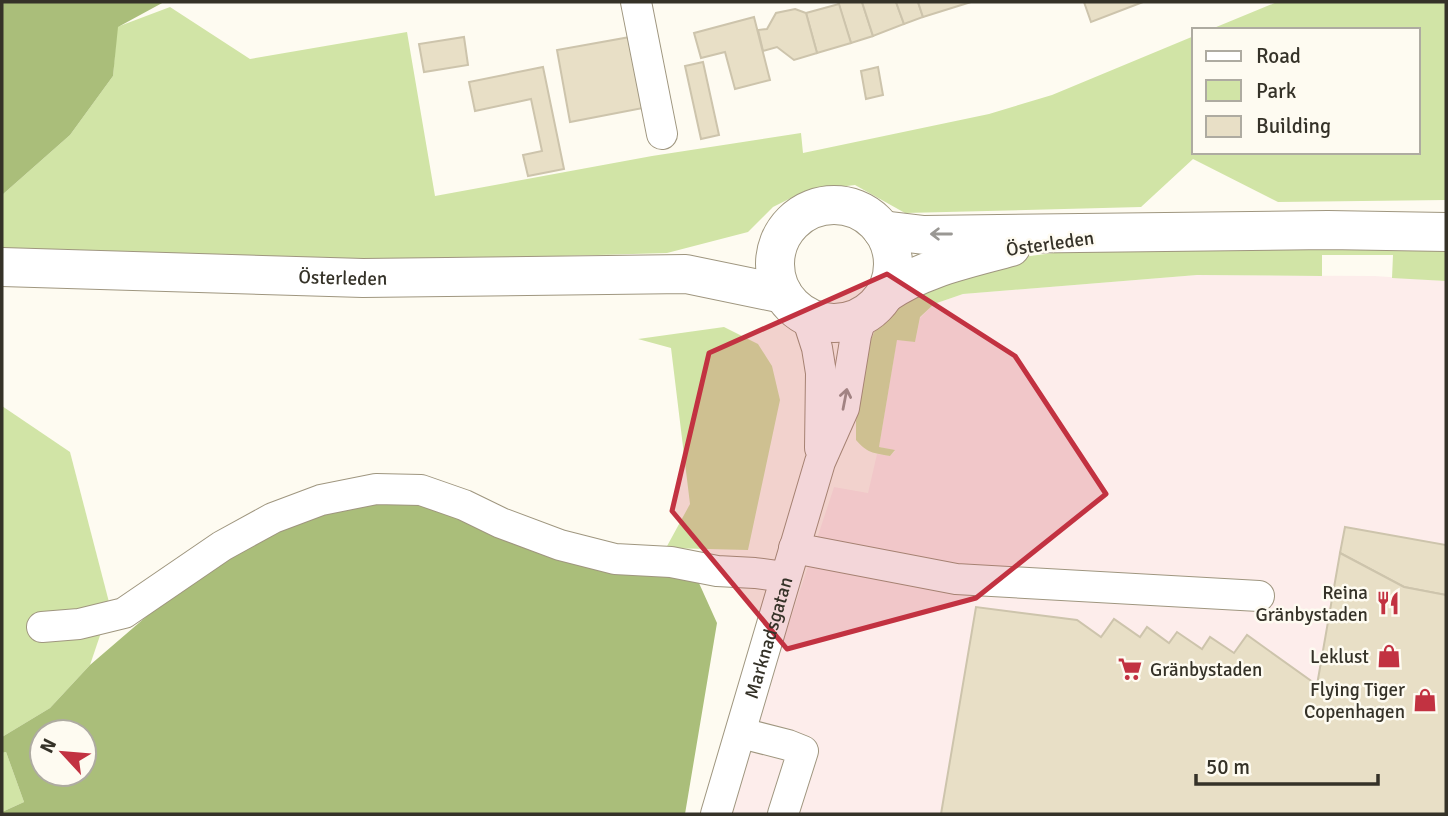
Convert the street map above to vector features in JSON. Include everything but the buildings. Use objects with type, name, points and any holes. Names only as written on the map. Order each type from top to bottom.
[{"type":"main road","points":[[835,205],[849,207],[873,219],[882,230],[890,245],[892,278],[874,305],[849,321],[821,322],[795,305],[778,281],[776,253],[781,239],[797,218],[809,211],[835,205]]},
{"type":"main road","name":"Österleden","points":[[882,230],[924,234],[1328,230],[1446,232]]},
{"type":"main road","name":"Österleden","points":[[874,305],[898,285],[937,268],[1025,242],[1181,232]]},
{"type":"main road","name":"Österleden","points":[[2,267],[363,278],[686,274],[729,262],[781,239]]},
{"type":"main road","name":"Österleden","points":[[686,274],[795,305]]},
{"type":"street","points":[[639,2],[662,134]]},
{"type":"street","name":"Marknadsgatan","points":[[795,305],[817,348],[821,373],[820,462]]},
{"type":"street","name":"Marknadsgatan","points":[[716,814],[820,462],[844,408],[856,335],[874,305]]},
{"type":"street","points":[[42,626],[79,624],[124,613],[222,546],[273,518],[321,500],[376,489],[421,490],[560,545],[615,559],[671,562],[717,571],[785,577]]},
{"type":"street","points":[[794,548],[957,579],[1259,596]]},
{"type":"street","points":[[741,733],[803,751],[783,814]]},
{"type":"highlighted area","points":[[887,274],[1015,356],[1106,494],[976,598],[787,649],[672,511],[709,353]]},
{"type":"shaded area","points":[[1197,275],[1375,276],[1446,281],[1446,814],[730,814],[834,487],[868,493],[877,454],[890,456],[895,451],[879,447],[897,339],[915,342],[920,318],[934,304],[963,294]]},
{"type":"green space","points":[[2,2],[164,2],[118,27],[113,76],[70,135],[2,195]]},
{"type":"green space","points":[[1277,2],[1446,2],[1446,200],[1278,202],[1193,159],[1141,207],[905,213],[855,185],[805,191],[773,207],[748,232],[667,253],[389,261],[2,248],[2,195],[70,135],[113,76],[117,27],[170,7],[250,59],[407,32],[435,196],[652,156],[801,133],[803,153],[989,114],[1052,95],[1192,37],[1192,154],[1420,154],[1420,28],[1214,28]]},
{"type":"green space","points":[[1446,244],[1446,281],[1392,278],[1393,255],[1322,255],[1322,276],[1197,275],[963,294],[934,304],[920,317],[915,342],[897,340],[879,447],[895,450],[890,456],[875,453],[856,440],[856,421],[869,344],[876,328],[908,293],[989,261],[1078,250]]},
{"type":"green space","points":[[724,327],[758,344],[772,366],[780,400],[748,550],[666,548],[690,504],[671,348],[638,339]]},
{"type":"green space","points":[[2,406],[70,452],[110,606],[90,665],[50,708],[33,718],[28,718],[28,721],[2,737]]},
{"type":"green space","points":[[400,497],[694,572],[717,623],[685,814],[2,814],[24,802],[6,752],[2,753],[2,737],[28,721],[28,788],[98,788],[98,718],[33,718],[50,708],[90,665],[183,585],[269,525]]},
{"type":"green space","points":[[6,752],[24,802],[2,812],[2,753]]},
{"type":"place","name":"Reina Gränbystaden","points":[[1388,603]]},
{"type":"place","name":"Leklust","points":[[1389,656]]},
{"type":"place","name":"Gränbystaden","points":[[1130,669]]},
{"type":"place","name":"Flying Tiger Copenhagen","points":[[1425,700]]}]
